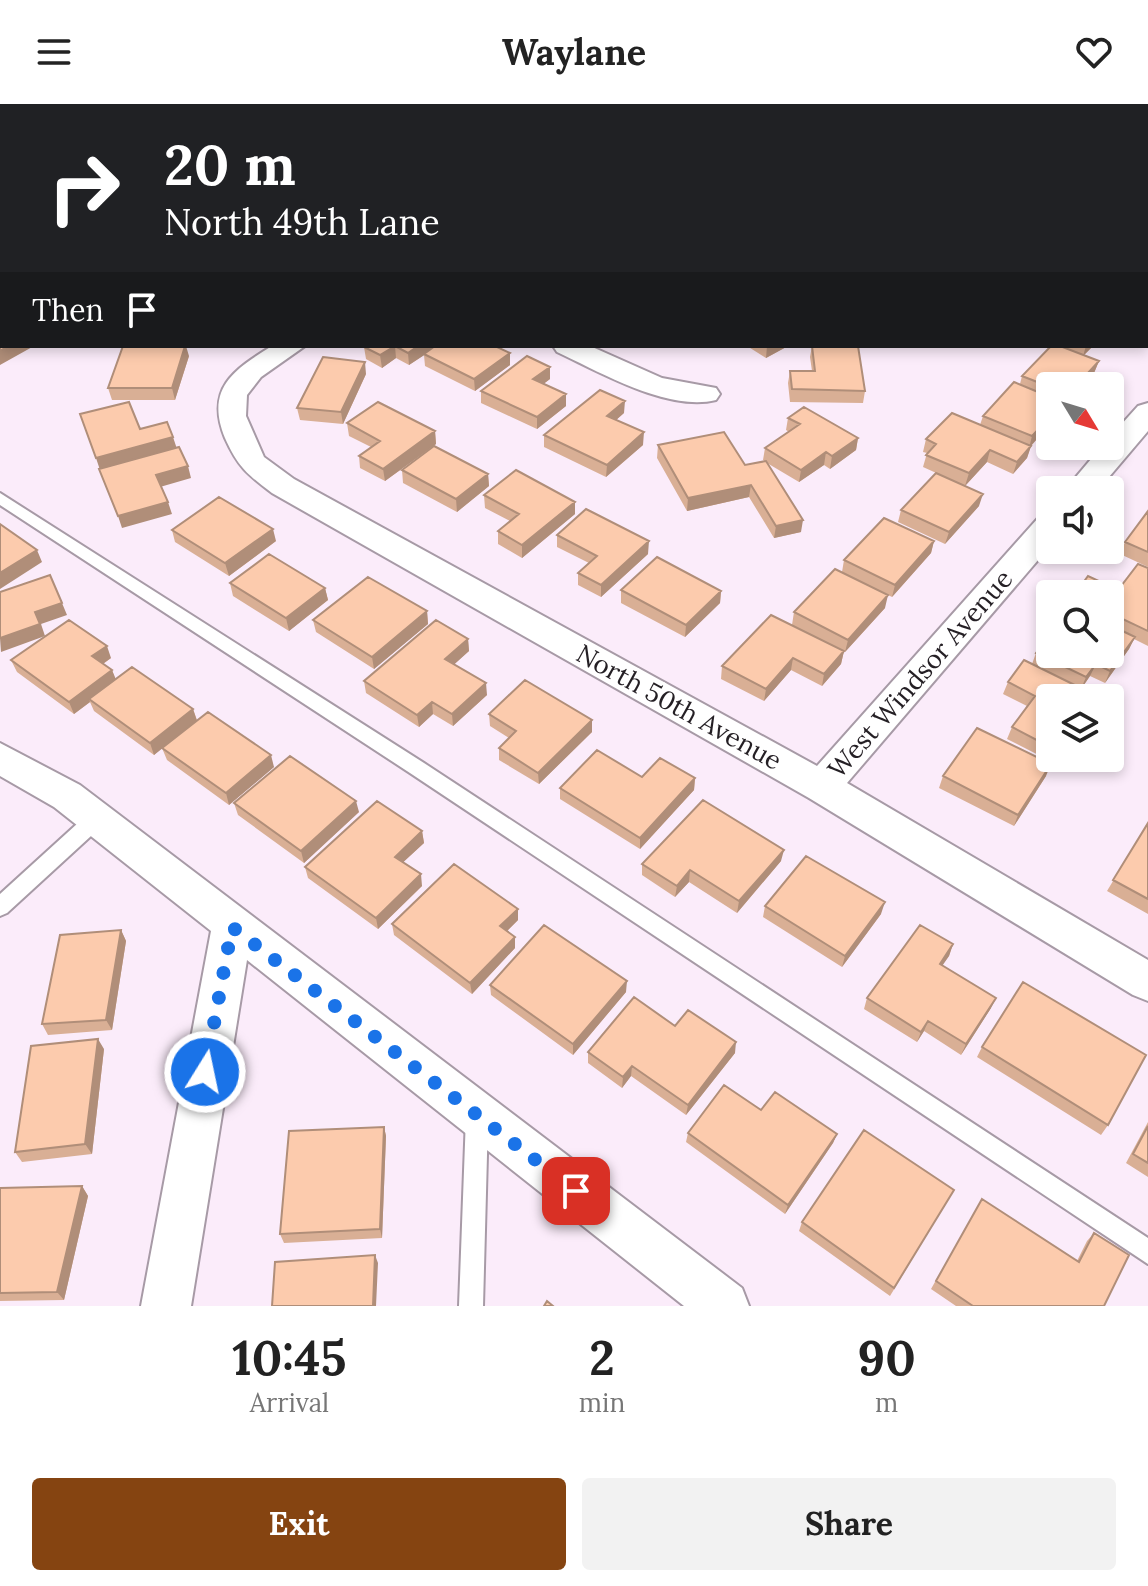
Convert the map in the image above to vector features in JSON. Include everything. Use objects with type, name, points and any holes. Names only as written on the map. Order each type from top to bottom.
[{"type":"street","name":"North 50th Avenue","points":[[288,348],[251,371],[233,394],[231,416],[251,462],[283,486],[822,787],[1148,982]]},
{"type":"street","points":[[571,348],[655,386],[706,394]]},
{"type":"street","points":[[1093,476],[1148,412]]},
{"type":"street","name":"West Windsor Avenue","points":[[822,787],[1036,541]]},
{"type":"street","points":[[0,758],[67,796],[724,1306]]},
{"type":"street","points":[[166,1306],[232,927]]},
{"type":"lane","points":[[0,498],[430,777],[1148,1252]]},
{"type":"lane","points":[[0,907],[96,819]]},
{"type":"lane","points":[[471,1306],[477,1115]]},
{"type":"building","points":[[122,348],[184,348],[172,388],[108,388]]},
{"type":"building","points":[[366,348],[392,348],[380,355]]},
{"type":"building","points":[[399,348],[415,348],[408,353]]},
{"type":"building","points":[[432,348],[499,348],[510,353],[474,379],[424,354]]},
{"type":"building","points":[[812,348],[858,348],[865,391],[792,389],[790,371],[815,371]]},
{"type":"building","points":[[1049,348],[1065,348],[1099,361],[1089,372],[1036,372],[1036,382],[1022,376]]},
{"type":"building","points":[[527,356],[550,367],[533,379],[566,394],[537,417],[481,391]]},
{"type":"building","points":[[323,357],[365,362],[341,412],[297,408]]},
{"type":"building","points":[[1014,382],[1036,391],[1036,432],[1032,436],[983,416]]},
{"type":"building","points":[[600,390],[625,401],[607,416],[644,432],[607,465],[544,435]]},
{"type":"building","points":[[129,402],[140,429],[167,422],[173,437],[96,458],[80,414]]},
{"type":"building","points":[[378,402],[435,431],[383,469],[359,456],[380,441],[347,423]]},
{"type":"building","points":[[804,407],[858,438],[832,456],[826,452],[801,470],[765,448],[800,424],[788,418]]},
{"type":"building","points":[[952,413],[1031,446],[1017,462],[990,450],[969,473],[926,455],[936,444],[926,439]]},
{"type":"building","points":[[724,432],[745,465],[766,461],[803,520],[776,526],[751,485],[688,498],[658,445]]},
{"type":"building","points":[[434,446],[488,474],[456,499],[402,470]]},
{"type":"building","points":[[179,447],[188,466],[156,475],[168,502],[118,516],[99,469]]},
{"type":"building","points":[[516,470],[575,502],[522,545],[498,531],[519,514],[484,495]]},
{"type":"building","points":[[936,473],[983,494],[949,532],[901,510]]},
{"type":"building","points":[[219,497],[273,529],[225,563],[172,530]]},
{"type":"building","points":[[586,509],[649,541],[601,585],[578,573],[597,556],[557,535]]},
{"type":"building","points":[[1148,511],[1148,552],[1125,542]]},
{"type":"building","points":[[884,518],[934,541],[895,585],[844,560]]},
{"type":"building","points":[[0,524],[37,550],[0,573]]},
{"type":"building","points":[[269,554],[325,588],[286,618],[230,583]]},
{"type":"building","points":[[657,557],[721,591],[686,625],[621,590]]},
{"type":"building","points":[[1138,564],[1148,568],[1148,631],[1124,620],[1124,582]]},
{"type":"building","points":[[835,569],[888,595],[848,640],[794,612]]},
{"type":"building","points":[[50,575],[62,603],[35,612],[40,624],[0,638],[0,592]]},
{"type":"building","points":[[368,577],[427,611],[372,657],[313,620]]},
{"type":"building","points":[[771,615],[844,651],[824,674],[793,658],[766,689],[722,666]]},
{"type":"building","points":[[69,620],[107,646],[92,656],[112,670],[69,702],[11,660]]},
{"type":"building","points":[[436,620],[468,639],[445,659],[486,683],[452,714],[432,702],[417,715],[364,681]]},
{"type":"building","points":[[1124,632],[1135,637],[1124,652]]},
{"type":"building","points":[[1024,660],[1073,684],[1036,684],[1036,740],[1012,727],[1035,696],[1008,682]]},
{"type":"building","points":[[132,667],[193,709],[150,743],[89,699]]},
{"type":"building","points":[[1067,668],[1093,668],[1086,677]]},
{"type":"building","points":[[525,680],[592,720],[538,773],[499,748],[516,731],[489,714]]},
{"type":"building","points":[[208,712],[271,755],[226,793],[162,748]]},
{"type":"building","points":[[977,728],[1036,757],[1036,772],[1046,772],[1018,815],[943,776]]},
{"type":"building","points":[[597,750],[642,777],[660,758],[695,778],[640,838],[560,788]]},
{"type":"building","points":[[290,756],[356,801],[301,851],[234,803]]},
{"type":"building","points":[[703,800],[784,850],[739,901],[690,870],[677,886],[642,864]]},
{"type":"building","points":[[377,801],[422,831],[395,857],[421,874],[376,918],[305,867]]},
{"type":"building","points":[[1148,823],[1148,899],[1113,880]]},
{"type":"building","points":[[806,856],[885,902],[845,956],[765,906]]},
{"type":"building","points":[[454,864],[518,909],[500,926],[515,937],[470,983],[392,924]]},
{"type":"building","points":[[544,925],[627,981],[573,1044],[490,985]]},
{"type":"building","points":[[920,925],[953,944],[940,964],[996,998],[966,1044],[928,1021],[921,1032],[867,998]]},
{"type":"building","points":[[121,930],[106,1020],[42,1024],[60,935]]},
{"type":"building","points":[[1023,982],[1146,1055],[1108,1125],[982,1047]]},
{"type":"building","points":[[634,997],[675,1026],[688,1010],[736,1042],[688,1105],[632,1066],[623,1077],[588,1052]]},
{"type":"building","points":[[98,1039],[85,1144],[15,1152],[31,1046]]},
{"type":"building","points":[[724,1085],[761,1110],[775,1092],[837,1134],[788,1205],[688,1133]]},
{"type":"building","points":[[1148,1126],[1148,1163],[1133,1154]]},
{"type":"building","points":[[384,1127],[380,1229],[280,1234],[289,1131]]},
{"type":"building","points":[[864,1130],[954,1190],[894,1288],[802,1222]]},
{"type":"building","points":[[82,1186],[57,1292],[0,1293],[0,1188]]},
{"type":"building","points":[[982,1199],[1079,1262],[1094,1233],[1129,1255],[1104,1306],[973,1306],[936,1281]]},
{"type":"building","points":[[375,1255],[373,1306],[272,1306],[275,1262]]},
{"type":"route","points":[[205,1072],[232,927],[576,1191]]}]
